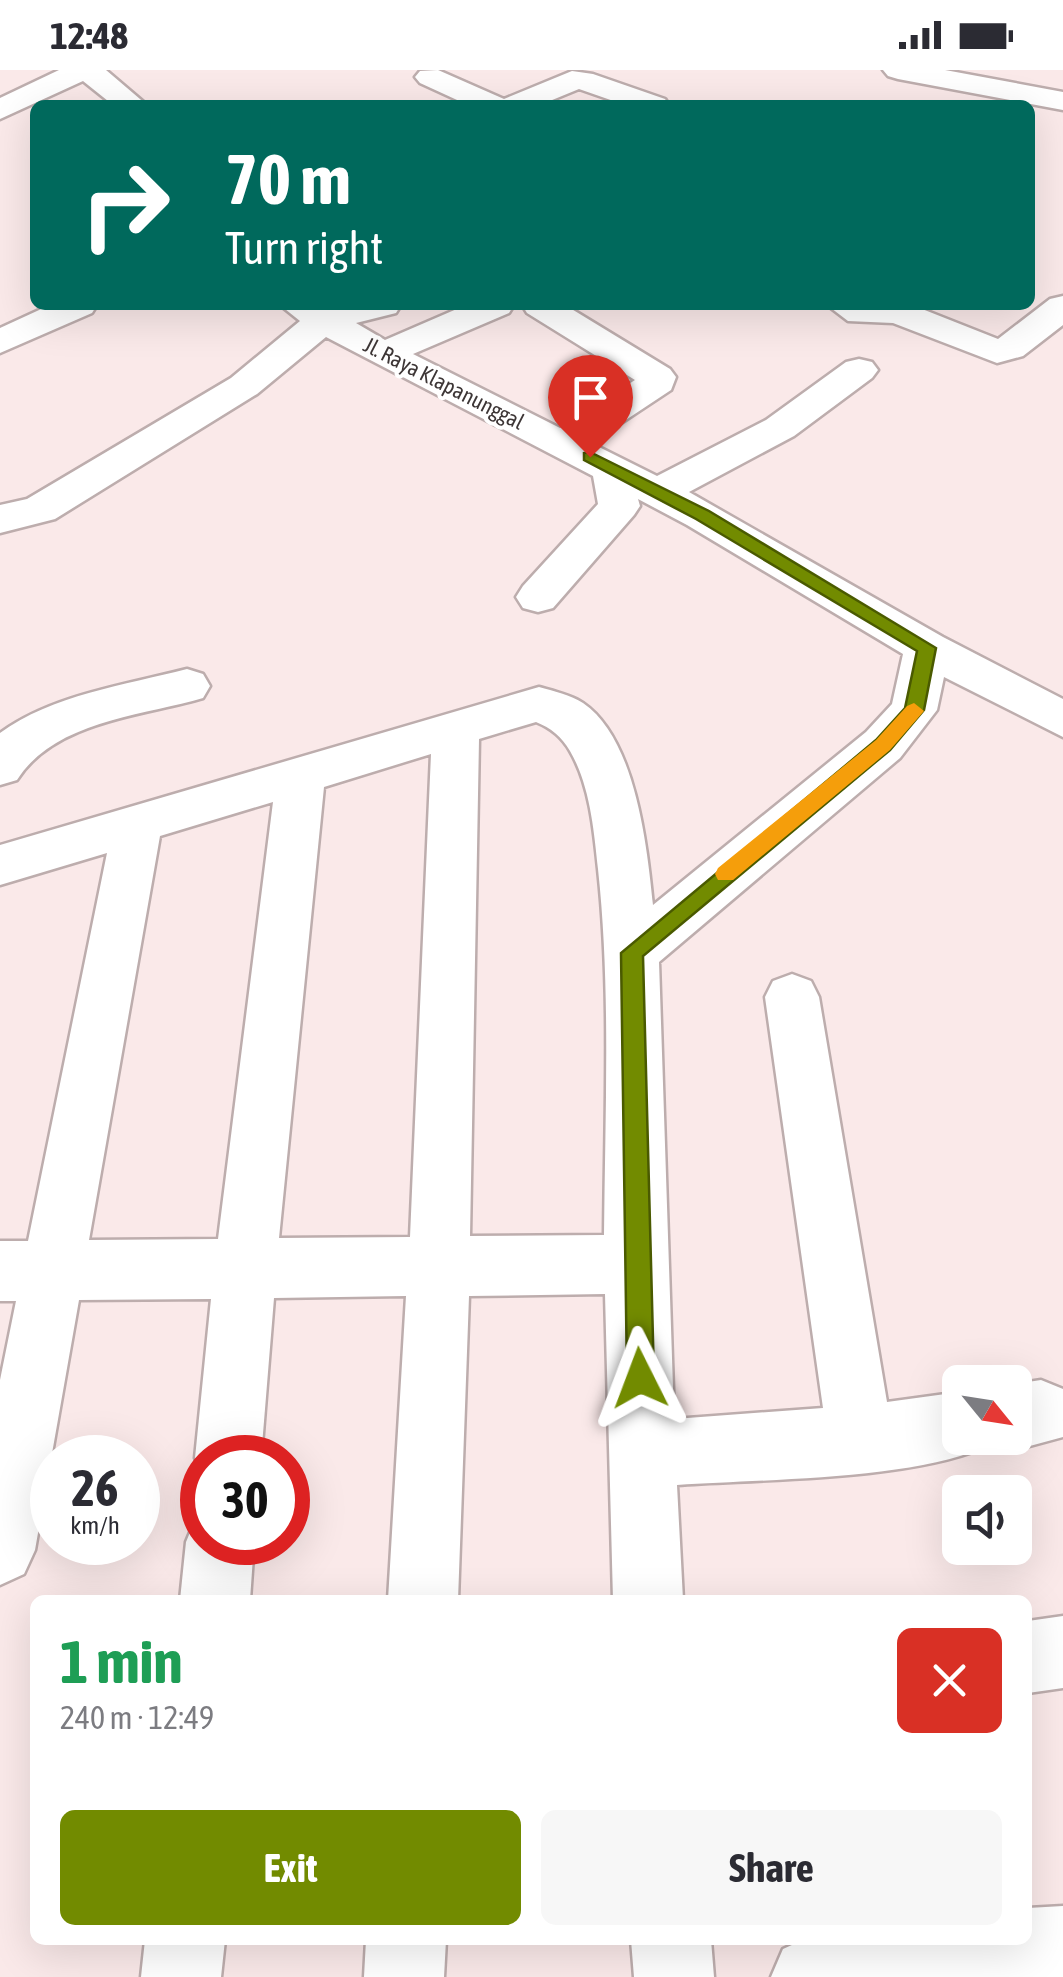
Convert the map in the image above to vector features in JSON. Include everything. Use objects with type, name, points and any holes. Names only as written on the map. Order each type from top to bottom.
[{"type":"street","points":[[0,110],[85,70],[125,100]]},
{"type":"street","points":[[898,70],[1063,101]]},
{"type":"street","points":[[430,77],[482,100]]},
{"type":"street","points":[[526,100],[572,80],[582,80],[640,100]]},
{"type":"street","points":[[853,310],[861,314],[898,312],[997,352],[1010,348],[1063,307]]},
{"type":"street","points":[[0,342],[68,310]]},
{"type":"street","points":[[0,520],[40,510],[244,386],[310,313],[337,310]]},
{"type":"street","points":[[382,354],[484,310]]},
{"type":"street","points":[[548,310],[656,377],[658,382],[564,443]]},
{"type":"street","name":"Jl. Raya Klapanunggal","points":[[310,313],[382,354],[612,468],[927,648],[1063,720]]},
{"type":"street","points":[[656,492],[780,428],[860,370]]},
{"type":"street","points":[[538,597],[619,506],[612,468]]},
{"type":"street","points":[[632,953],[883,745],[914,710],[927,648]]},
{"type":"street","points":[[0,767],[4,755],[36,730],[187,686]]},
{"type":"street","points":[[0,865],[539,704],[554,706],[584,730],[609,778],[632,953],[636,1264],[648,1595]]},
{"type":"street","points":[[423,1595],[440,1267],[456,726]]},
{"type":"street","points":[[230,1435],[301,774]]},
{"type":"street","points":[[0,1550],[25,1271],[138,823]]},
{"type":"street","points":[[792,997],[860,1439]]},
{"type":"street","points":[[25,1271],[636,1264]]},
{"type":"street","points":[[644,1454],[860,1439],[942,1428]]},
{"type":"street","points":[[215,1595],[218,1565]]},
{"type":"street","points":[[1032,1656],[1063,1652]]},
{"type":"street","points":[[181,1977],[184,1945]]},
{"type":"street","points":[[404,1977],[406,1945]]},
{"type":"street","points":[[671,1945],[674,1977]]},
{"type":"street","points":[[811,1977],[927,1966],[1063,1946]]},
{"type":"slow traffic","points":[[726,874],[883,745],[914,711]]},
{"type":"route","points":[[590,457],[702,515],[927,648],[914,710],[883,745],[632,953],[640,1378]]}]
